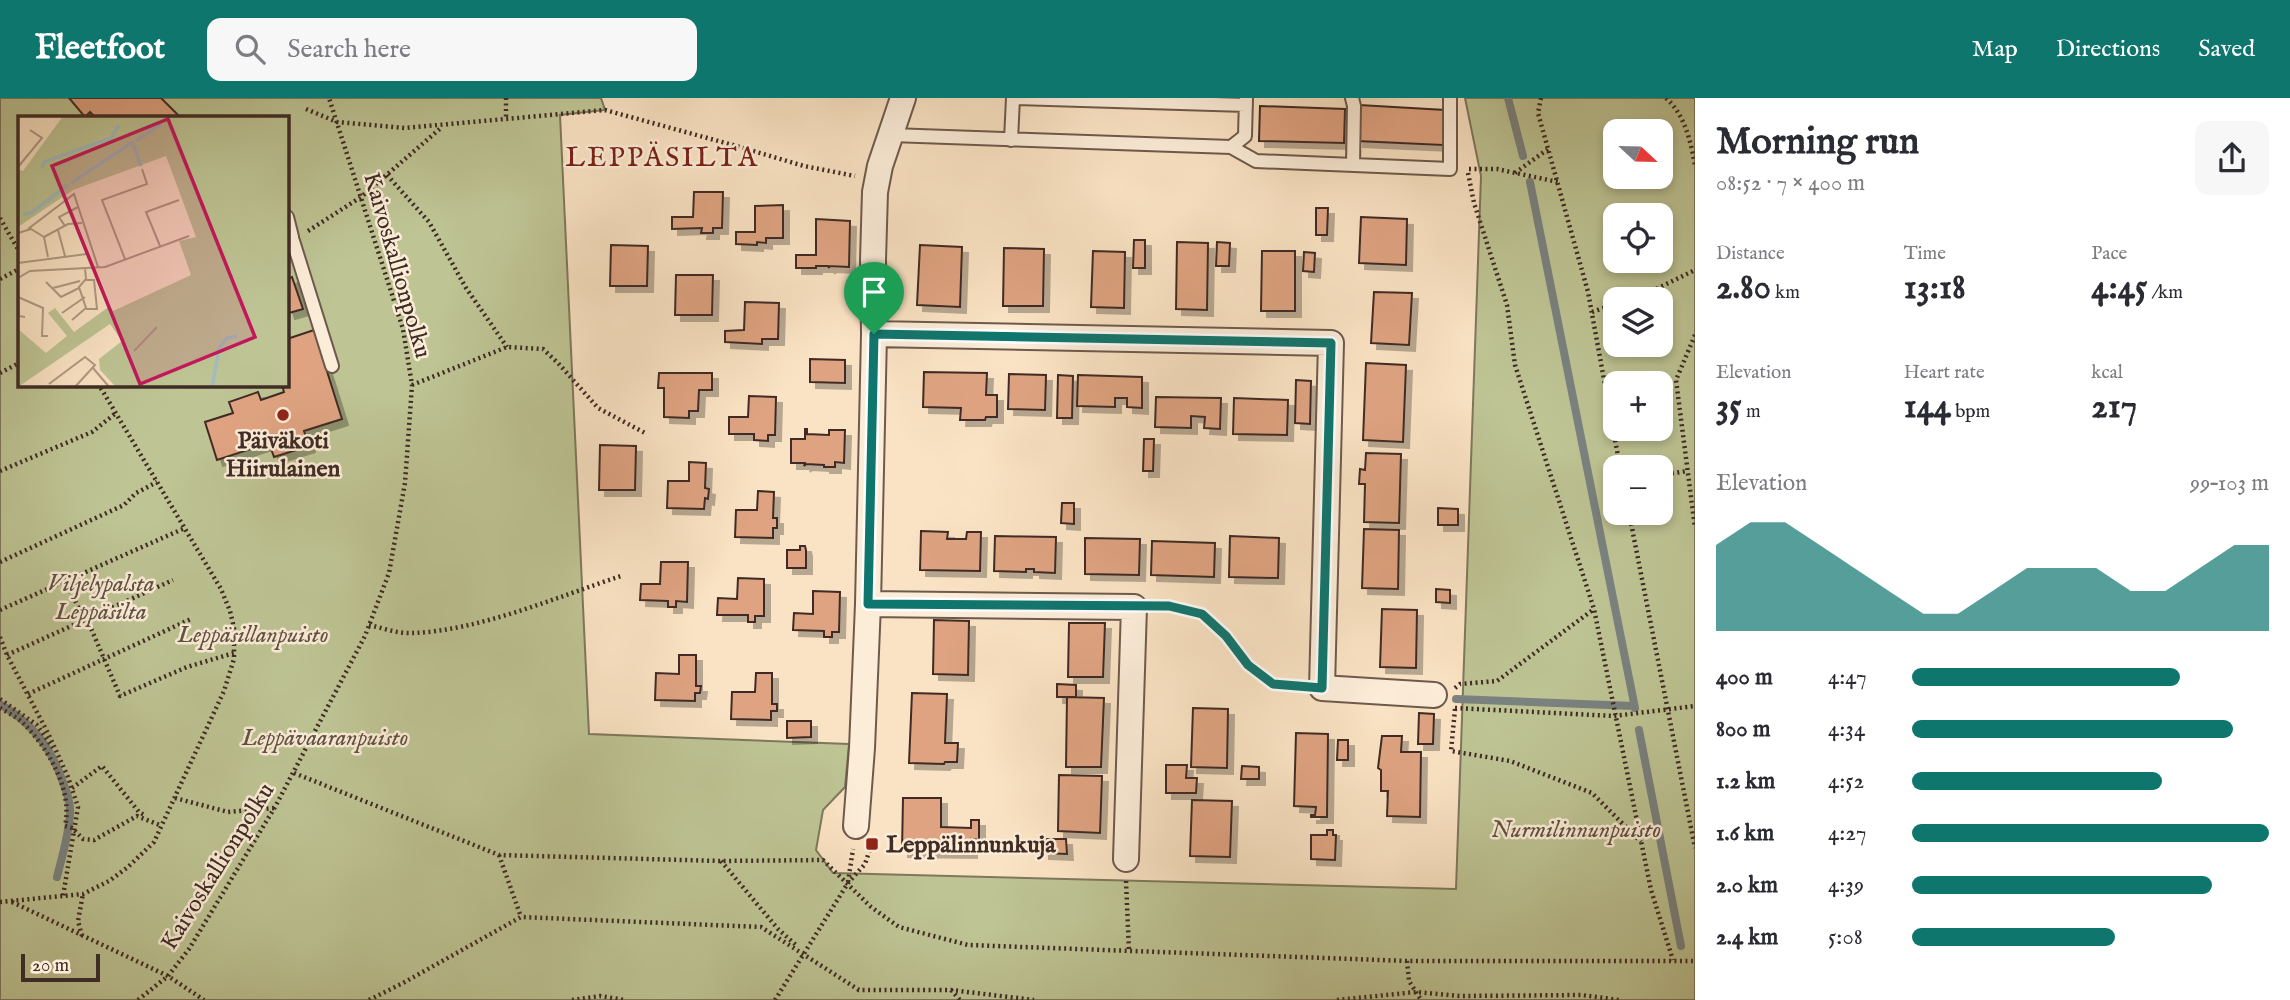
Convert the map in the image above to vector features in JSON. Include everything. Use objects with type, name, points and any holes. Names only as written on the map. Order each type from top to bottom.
[{"type":"street","points":[[864,835],[875,192],[880,166],[903,98]]},
{"type":"street","points":[[874,334],[1331,343],[1322,688],[1437,697]]},
{"type":"street","points":[[868,604],[1134,607],[1126,859]]},
{"type":"lane","points":[[1011,140],[1013,98],[1246,102],[1245,136],[1231,147]]},
{"type":"lane","points":[[1352,98],[1353,165]]},
{"type":"lane","points":[[891,135],[1231,147],[1256,161],[1450,169],[1450,98]]},
{"type":"lane","points":[[290,236],[332,366]]},
{"type":"path","name":"Kaivoskallionpolku","points":[[138,1000],[169,976],[189,949],[295,773],[369,625],[389,573],[405,483],[412,385],[403,329],[329,98]]},
{"type":"path","points":[[506,98],[506,120]]},
{"type":"path","points":[[1541,98],[1538,113],[1588,292],[1618,455]]},
{"type":"path","points":[[1666,98],[1676,107],[1690,140],[1695,166]]},
{"type":"path","points":[[306,109],[337,122],[405,128],[604,110],[804,166],[862,177]]},
{"type":"path","points":[[290,236],[361,197],[444,126]]},
{"type":"path","points":[[1514,173],[1548,149]]},
{"type":"path","points":[[1558,182],[1497,169],[1467,169],[1474,203],[1507,305],[1515,365],[1594,609],[1651,890],[1673,960]]},
{"type":"path","points":[[387,175],[429,222],[466,288],[507,347]]},
{"type":"path","points":[[0,218],[18,249]]},
{"type":"path","points":[[0,279],[18,269]]},
{"type":"path","points":[[1662,287],[1695,270]]},
{"type":"path","points":[[1592,312],[1603,308]]},
{"type":"path","points":[[1695,335],[1676,380],[1695,528]]},
{"type":"path","points":[[412,385],[507,347],[543,349],[598,408],[645,433]]},
{"type":"path","points":[[0,373],[18,364]]},
{"type":"path","points":[[0,902],[83,894],[109,881],[141,857],[154,842],[162,826],[224,691],[234,653],[234,628],[221,589],[100,387]]},
{"type":"path","points":[[0,471],[92,432],[116,413]]},
{"type":"path","points":[[1673,473],[1687,471]]},
{"type":"path","points":[[0,562],[124,505],[136,493],[157,482]]},
{"type":"path","points":[[1631,525],[1695,848]]},
{"type":"path","points":[[0,610],[185,528]]},
{"type":"path","points":[[369,625],[410,634],[454,627],[503,615],[621,576]]},
{"type":"path","points":[[7,655],[173,580]]},
{"type":"path","points":[[66,581],[120,696],[187,667],[234,653]]},
{"type":"path","points":[[1134,607],[1169,606],[1202,614],[1226,636],[1248,665],[1273,684],[1322,688]]},
{"type":"path","points":[[1594,609],[1497,681],[1460,684],[1437,697],[1455,708],[1614,714],[1695,706]]},
{"type":"path","points":[[28,694],[191,619]]},
{"type":"path","points":[[0,636],[72,788],[73,829],[63,896]]},
{"type":"path","points":[[0,699],[23,718],[62,764]]},
{"type":"path","points":[[0,708],[37,725],[73,813]]},
{"type":"path","points":[[1455,708],[1451,751],[1510,761],[1592,793],[1641,842]]},
{"type":"path","points":[[72,788],[102,766],[139,812],[162,826]]},
{"type":"path","points":[[295,773],[499,855],[822,860],[871,907],[899,927],[968,945],[1407,961],[1695,961]]},
{"type":"path","points":[[60,778],[67,774]]},
{"type":"path","points":[[175,798],[228,812],[275,807]]},
{"type":"path","points":[[73,813],[65,826],[73,829],[83,839],[94,840],[137,816],[162,826]]},
{"type":"path","points":[[848,883],[864,835]]},
{"type":"path","points":[[775,1000],[848,883],[865,864],[864,835]]},
{"type":"path","points":[[499,855],[521,917]]},
{"type":"path","points":[[1126,859],[1129,951]]},
{"type":"path","points":[[720,860],[778,929],[805,954]]},
{"type":"path","points":[[83,894],[78,921],[83,937]]},
{"type":"path","points":[[11,902],[169,976],[204,1000]]},
{"type":"path","points":[[369,1000],[521,917],[761,927],[859,990],[951,990],[1034,1000]]},
{"type":"path","points":[[1407,961],[1409,981],[1421,1000]]},
{"type":"path","points":[[951,990],[960,1000]]},
{"type":"path","points":[[1337,1000],[1416,992],[1460,996],[1581,995],[1619,1000]]},
{"type":"path","points":[[572,1000],[600,996],[625,1000]]},
{"type":"green space","name":"Leppävaaranpuisto","points":[[0,98],[601,98],[605,110],[560,115],[589,734],[849,744],[845,787],[823,810],[816,850],[833,873],[1456,889],[1481,176],[1465,98],[1695,98],[1695,1000],[0,1000]]},
{"type":"building","points":[[69,98],[161,98],[179,116],[94,116],[90,112],[84,116]]},
{"type":"building","points":[[1359,105],[1445,110],[1443,145],[1357,141]]},
{"type":"building","points":[[1260,106],[1345,109],[1344,143],[1259,141]]},
{"type":"building","points":[[694,192],[723,192],[722,228],[713,228],[713,233],[701,233],[702,228],[672,229],[672,217],[693,217]]},
{"type":"building","points":[[783,205],[783,238],[766,238],[766,243],[757,242],[757,245],[736,244],[736,232],[755,232],[755,206]]},
{"type":"building","points":[[1316,208],[1328,208],[1327,235],[1316,235]]},
{"type":"building","points":[[1361,217],[1407,219],[1406,265],[1359,263]]},
{"type":"building","points":[[816,219],[850,221],[849,267],[796,268],[796,255],[816,255]]},
{"type":"building","points":[[1134,240],[1145,240],[1145,268],[1133,268]]},
{"type":"building","points":[[1177,242],[1208,243],[1207,310],[1176,309]]},
{"type":"building","points":[[1217,242],[1230,243],[1229,266],[1216,266]]},
{"type":"building","points":[[611,245],[648,246],[647,286],[610,286]]},
{"type":"building","points":[[920,245],[962,247],[960,307],[917,305]]},
{"type":"building","points":[[1004,248],[1044,249],[1043,306],[1003,306]]},
{"type":"building","points":[[1093,251],[1125,252],[1124,308],[1091,307]]},
{"type":"building","points":[[1262,251],[1295,251],[1295,311],[1261,311]]},
{"type":"building","points":[[1304,252],[1315,253],[1314,272],[1303,271]]},
{"type":"building","points":[[676,275],[713,275],[712,315],[675,315]]},
{"type":"building","points":[[292,277],[303,309],[289,313],[289,278]]},
{"type":"building","points":[[1374,292],[1412,293],[1409,345],[1371,343]]},
{"type":"building","points":[[745,302],[779,303],[778,339],[762,339],[762,344],[725,342],[725,331],[744,330]]},
{"type":"building","points":[[314,330],[342,419],[304,431],[309,446],[274,457],[269,443],[217,460],[205,422],[233,413],[229,402],[258,392],[261,400],[284,392],[283,387],[289,387],[289,338]]},
{"type":"building","points":[[810,359],[845,360],[845,383],[810,382]]},
{"type":"building","points":[[1366,363],[1406,365],[1403,442],[1363,440]]},
{"type":"building","points":[[924,372],[987,373],[986,395],[997,395],[997,417],[960,420],[961,408],[923,407]]},
{"type":"building","points":[[659,373],[712,373],[712,390],[699,390],[698,411],[689,411],[689,418],[664,417],[664,388],[658,388]]},
{"type":"building","points":[[1009,374],[1046,375],[1045,410],[1008,409]]},
{"type":"building","points":[[1058,375],[1073,376],[1072,418],[1057,418]]},
{"type":"building","points":[[1078,375],[1142,377],[1142,408],[1127,407],[1127,398],[1115,398],[1115,407],[1077,406]]},
{"type":"building","points":[[1296,380],[1311,381],[1310,424],[1295,423]]},
{"type":"building","points":[[749,396],[776,397],[775,435],[768,435],[768,441],[754,440],[754,434],[729,434],[729,417],[748,417]]},
{"type":"building","points":[[1156,397],[1221,398],[1220,429],[1204,428],[1205,417],[1191,416],[1191,428],[1155,427]]},
{"type":"building","points":[[1234,398],[1288,400],[1287,435],[1233,434]]},
{"type":"building","points":[[805,429],[807,434],[829,435],[829,430],[845,430],[844,463],[835,462],[835,467],[824,467],[791,463],[791,439],[805,439]]},
{"type":"building","points":[[1144,439],[1154,439],[1153,471],[1143,471]]},
{"type":"building","points":[[600,445],[636,446],[635,490],[599,490]]},
{"type":"building","points":[[1366,453],[1401,454],[1399,523],[1364,522],[1365,484],[1359,484],[1360,469],[1365,470]]},
{"type":"building","points":[[689,462],[706,463],[705,488],[709,489],[704,509],[667,508],[668,481],[689,481]]},
{"type":"building","points":[[758,491],[774,492],[773,518],[777,518],[777,528],[773,528],[773,538],[735,537],[736,510],[757,510]]},
{"type":"building","points":[[1062,503],[1074,503],[1074,524],[1061,523]]},
{"type":"building","points":[[1438,508],[1458,509],[1458,525],[1438,525]]},
{"type":"building","points":[[1364,529],[1399,530],[1398,589],[1362,588]]},
{"type":"building","points":[[921,531],[948,532],[947,539],[966,539],[967,532],[981,532],[980,571],[920,570]]},
{"type":"building","points":[[995,536],[1056,537],[1055,573],[1034,572],[1034,569],[1026,569],[1026,572],[994,571]]},
{"type":"building","points":[[1230,536],[1279,538],[1278,578],[1229,577]]},
{"type":"building","points":[[1085,538],[1140,539],[1139,575],[1085,574]]},
{"type":"building","points":[[1152,541],[1215,543],[1214,577],[1151,575]]},
{"type":"building","points":[[800,546],[805,546],[806,568],[787,568],[787,550],[800,550]]},
{"type":"building","points":[[661,562],[688,562],[687,602],[676,601],[676,607],[668,607],[668,601],[640,600],[641,584],[660,584]]},
{"type":"building","points":[[738,578],[764,579],[764,616],[755,616],[755,622],[748,622],[748,615],[717,615],[718,598],[737,599]]},
{"type":"building","points":[[1436,589],[1450,590],[1450,603],[1436,602]]},
{"type":"building","points":[[813,591],[840,592],[839,632],[832,632],[832,637],[824,637],[824,631],[793,630],[794,613],[813,614]]},
{"type":"building","points":[[1382,609],[1417,610],[1416,668],[1380,667]]},
{"type":"building","points":[[934,620],[969,621],[968,675],[933,674]]},
{"type":"building","points":[[1069,623],[1105,623],[1103,677],[1068,677]]},
{"type":"building","points":[[679,655],[696,655],[696,686],[701,686],[700,693],[695,693],[695,701],[655,700],[656,673],[679,674]]},
{"type":"building","points":[[756,673],[772,673],[772,704],[777,704],[777,711],[771,711],[771,720],[731,719],[732,692],[755,692]]},
{"type":"building","points":[[1057,684],[1076,685],[1076,697],[1057,697]]},
{"type":"building","points":[[912,693],[947,694],[945,743],[958,743],[957,762],[909,763]]},
{"type":"building","points":[[1067,697],[1104,698],[1101,767],[1066,767]]},
{"type":"building","points":[[1193,708],[1228,709],[1227,768],[1191,767]]},
{"type":"building","points":[[1419,713],[1434,714],[1433,744],[1418,744]]},
{"type":"building","points":[[787,721],[811,721],[811,737],[787,738]]},
{"type":"building","points":[[1296,733],[1328,734],[1327,817],[1311,817],[1315,815],[1316,807],[1294,806]]},
{"type":"building","points":[[1382,736],[1402,736],[1401,752],[1421,752],[1420,817],[1387,816],[1388,791],[1381,791],[1381,770],[1378,768]]},
{"type":"building","points":[[1338,740],[1348,740],[1348,760],[1337,760]]},
{"type":"building","points":[[1166,765],[1187,765],[1186,778],[1197,778],[1196,793],[1166,793]]},
{"type":"building","points":[[1242,766],[1259,767],[1259,779],[1241,779]]},
{"type":"building","points":[[1059,775],[1102,776],[1100,833],[1058,831]]},
{"type":"building","points":[[903,798],[941,798],[941,827],[971,828],[971,820],[979,820],[979,840],[971,839],[971,852],[902,851]]},
{"type":"building","points":[[1192,800],[1232,801],[1230,857],[1190,856]]},
{"type":"building","points":[[1327,830],[1333,830],[1333,835],[1336,835],[1335,860],[1311,859],[1311,835],[1327,835]]},
{"type":"building","points":[[1043,839],[1066,839],[1067,854],[1043,853]]},
{"type":"waterway","points":[[1508,98],[1523,156]]},
{"type":"waterway","points":[[1530,182],[1635,708]]},
{"type":"waterway","points":[[1456,699],[1634,706]]},
{"type":"waterway","points":[[0,704],[29,726],[44,744],[56,765],[67,795],[69,821],[57,877]]},
{"type":"waterway","points":[[1639,730],[1681,946]]},
{"type":"place","name":"Päiväkoti Hiirulainen","points":[[283,415]]},
{"type":"place","name":"Leppälinnunkuja","points":[[872,844]]},
{"type":"district","name":"LEPPÄSILTA","points":[[662,156]]},
{"type":"route","points":[[874,334],[1331,343],[1322,688],[1273,684],[1248,665],[1226,636],[1202,614],[1169,606],[868,604],[874,334]]},
{"type":"park label","name":"Viljelypalsta Leppäsilta","points":[[101,597]]},
{"type":"park label","name":"Leppäsillanpuisto","points":[[253,634]]},
{"type":"park label","name":"Nurmilinnunpuisto","points":[[1576,829]]}]
